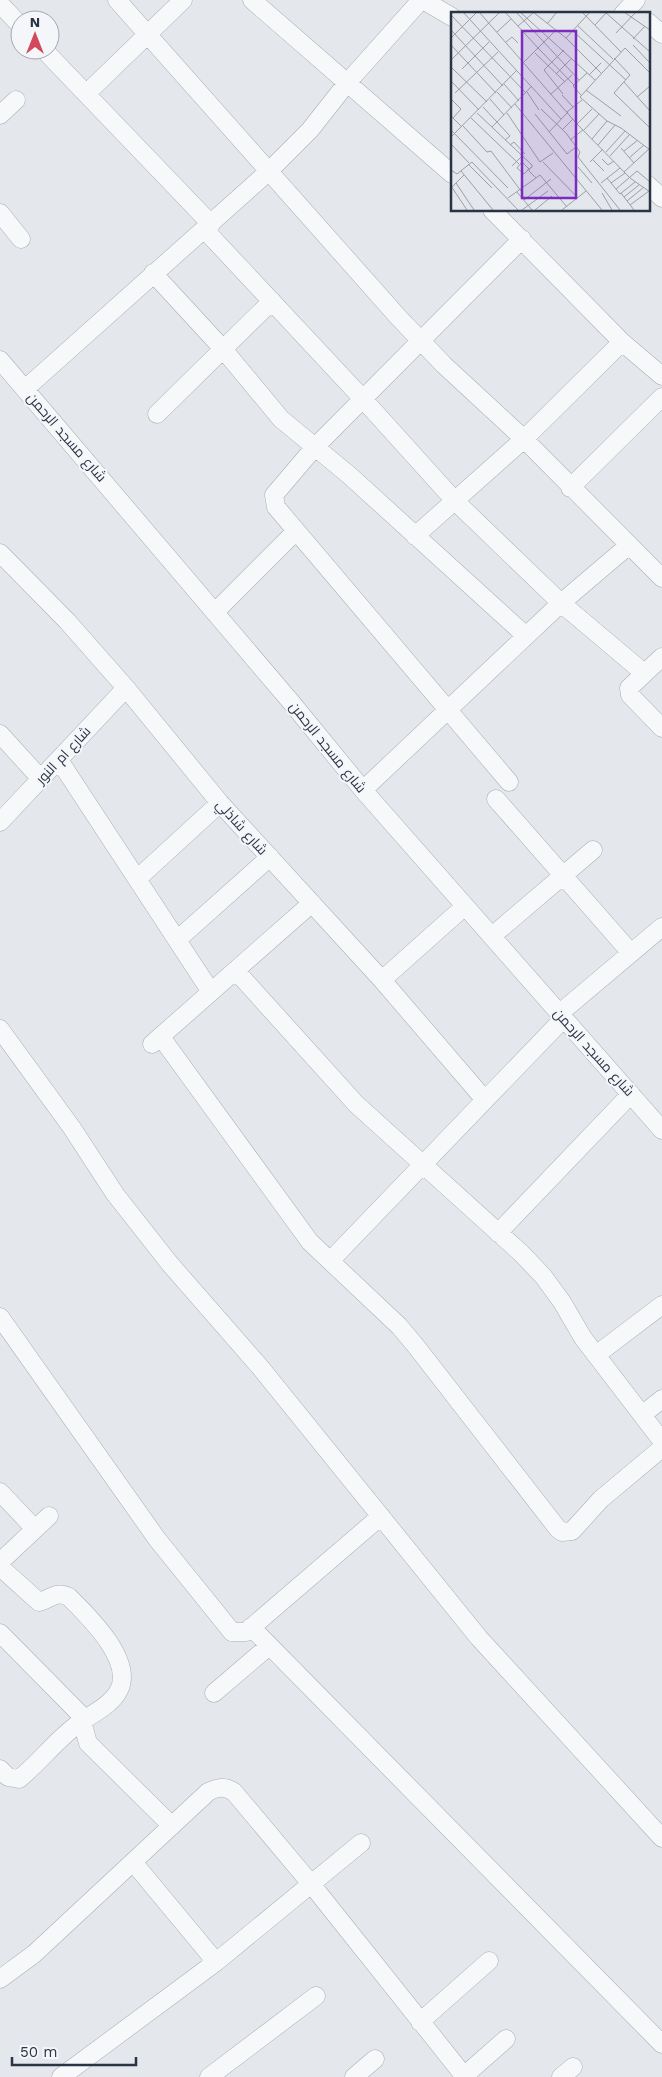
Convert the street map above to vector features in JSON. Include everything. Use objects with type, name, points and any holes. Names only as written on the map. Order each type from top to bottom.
[{"type":"street","points":[[117,0],[268,172],[421,341],[524,439],[570,488],[662,578]]},
{"type":"street","points":[[86,94],[183,0]]},
{"type":"street","points":[[252,0],[451,173]]},
{"type":"street","points":[[25,389],[268,172],[310,130],[347,82],[422,0],[451,16]]},
{"type":"street","points":[[0,4],[10,14]]},
{"type":"street","points":[[650,24],[662,34]]},
{"type":"street","points":[[54,60],[208,227],[272,300],[456,501],[561,603],[644,673]]},
{"type":"street","points":[[0,115],[16,100]]},
{"type":"street","points":[[650,187],[662,198]]},
{"type":"street","points":[[493,211],[622,342],[662,376]]},
{"type":"street","points":[[0,213],[21,239]]},
{"type":"street","points":[[509,782],[276,507],[274,495],[314,448],[522,239]]},
{"type":"street","points":[[154,273],[223,349],[274,412],[314,448],[343,470],[526,636]]},
{"type":"street","points":[[157,414],[272,300]]},
{"type":"street","points":[[415,536],[524,439],[622,342]]},
{"type":"street","name":"شارع مسجد الرحمن","points":[[0,360],[215,612],[363,790],[662,1130]]},
{"type":"street","points":[[570,488],[662,397]]},
{"type":"street","points":[[215,612],[296,531]]},
{"type":"street","points":[[363,790],[561,603],[628,546]]},
{"type":"street","name":"شارع شاذلي","points":[[0,553],[67,622],[126,688],[220,803],[382,980],[485,1100]]},
{"type":"street","points":[[662,656],[630,686],[629,692],[662,728]]},
{"type":"street","name":"شارع ام النور","points":[[0,822],[126,688]]},
{"type":"street","points":[[0,734],[41,779]]},
{"type":"street","points":[[59,760],[211,992]]},
{"type":"street","points":[[496,799],[631,953]]},
{"type":"street","points":[[136,879],[220,803]]},
{"type":"street","points":[[492,936],[594,850]]},
{"type":"street","points":[[177,940],[270,857]]},
{"type":"street","points":[[312,903],[156,1041],[310,1242],[399,1326],[562,1532],[572,1531],[600,1500],[662,1448]]},
{"type":"street","points":[[382,980],[465,906]]},
{"type":"street","points":[[330,1261],[485,1100],[562,1015],[662,927]]},
{"type":"street","points":[[236,971],[356,1104],[543,1276],[596,1355],[662,1441]]},
{"type":"street","points":[[0,1029],[51,1098],[115,1194],[140,1227],[260,1367],[486,1645],[662,1838]]},
{"type":"street","points":[[498,1233],[631,1094]]},
{"type":"street","points":[[596,1355],[662,1305]]},
{"type":"street","points":[[0,1317],[128,1500],[226,1628],[239,1634],[251,1627],[381,1516]]},
{"type":"street","points":[[642,1415],[662,1399]]},
{"type":"street","points":[[0,1492],[35,1529]]},
{"type":"street","points":[[0,1562],[49,1516]]},
{"type":"street","points":[[0,1567],[38,1602],[55,1594],[62,1593],[69,1597],[104,1635],[115,1657],[121,1680],[119,1690],[102,1708],[83,1720],[19,1779],[8,1777],[0,1769]]},
{"type":"street","points":[[251,1627],[662,2044]]},
{"type":"street","points":[[0,1634],[75,1708],[83,1720],[88,1743],[172,1826]]},
{"type":"street","points":[[214,1694],[269,1646]]},
{"type":"street","points":[[0,1979],[34,1954],[208,1792],[217,1788],[227,1788],[234,1792],[312,1885],[464,2077],[506,2039]]},
{"type":"street","points":[[61,2077],[216,1962],[361,1843]]},
{"type":"street","points":[[133,1862],[216,1962]]},
{"type":"street","points":[[420,2022],[489,1961]]},
{"type":"street","points":[[210,2077],[316,1996]]},
{"type":"street","points":[[354,2077],[375,2059]]}]
